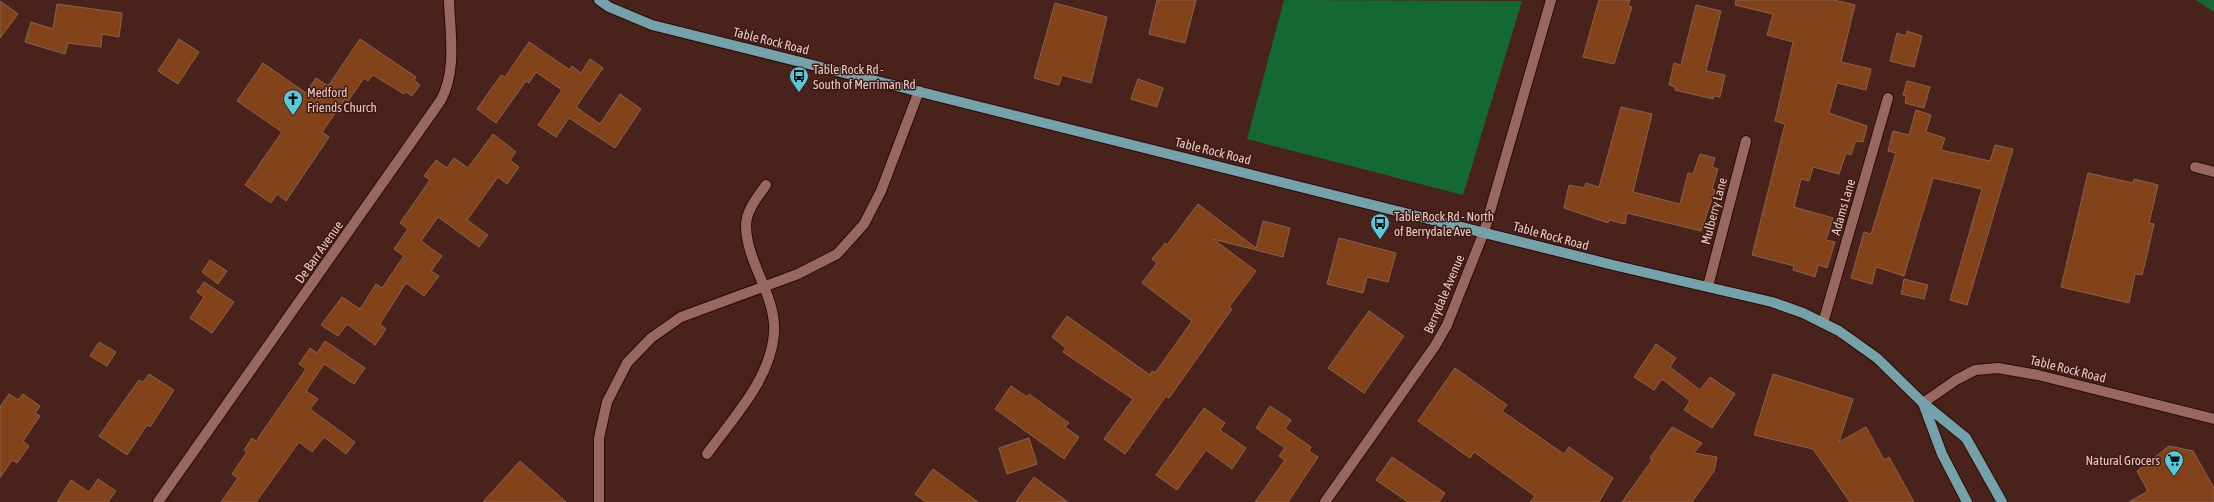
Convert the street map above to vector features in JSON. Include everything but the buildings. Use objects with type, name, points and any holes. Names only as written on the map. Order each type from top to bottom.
[{"type":"main road","name":"Table Rock Road","points":[[599,0],[609,7],[652,25],[1484,232],[1613,266],[1708,286],[1772,302],[1839,331],[1877,358],[1923,403],[1966,438],[2002,502]]},
{"type":"main road","points":[[1923,403],[1942,454],[1967,502]]},
{"type":"street","name":"De Barr Avenue","points":[[158,502],[441,100],[447,89],[450,70],[449,0]]},
{"type":"street","name":"Berrydale Avenue","points":[[1325,502],[1435,346],[1447,325],[1484,232],[1551,0]]},
{"type":"street","points":[[599,502],[599,438],[607,402],[627,363],[651,338],[681,317],[798,274],[837,254],[864,224],[881,191],[920,91]]},
{"type":"street","name":"Adams Lane","points":[[1823,323],[1888,98]]},
{"type":"street","name":"Mulberry Lane","points":[[1708,286],[1746,141]]},
{"type":"street","points":[[2195,167],[2214,172]]},
{"type":"street","points":[[707,454],[757,384],[770,358],[774,332],[772,310],[751,251],[746,224],[753,204],[766,185]]},
{"type":"street","name":"Table Rock Road","points":[[1923,403],[1956,380],[1975,370],[1998,368],[2038,375],[2214,419]]},
{"type":"green space","points":[[1284,0],[1522,1],[1463,195],[1247,139]]},
{"type":"green space","points":[[2196,0],[2214,0],[2214,12]]},
{"type":"place","name":"Table Rock Rd - South of Merriman Rd","points":[[799,93]]},
{"type":"place","name":"Medford Friends Church","points":[[293,116]]},
{"type":"place","name":"Table Rock Rd - North of Berrydale Ave","points":[[1380,240]]},
{"type":"place","name":"Natural Grocers","points":[[2174,477]]}]
